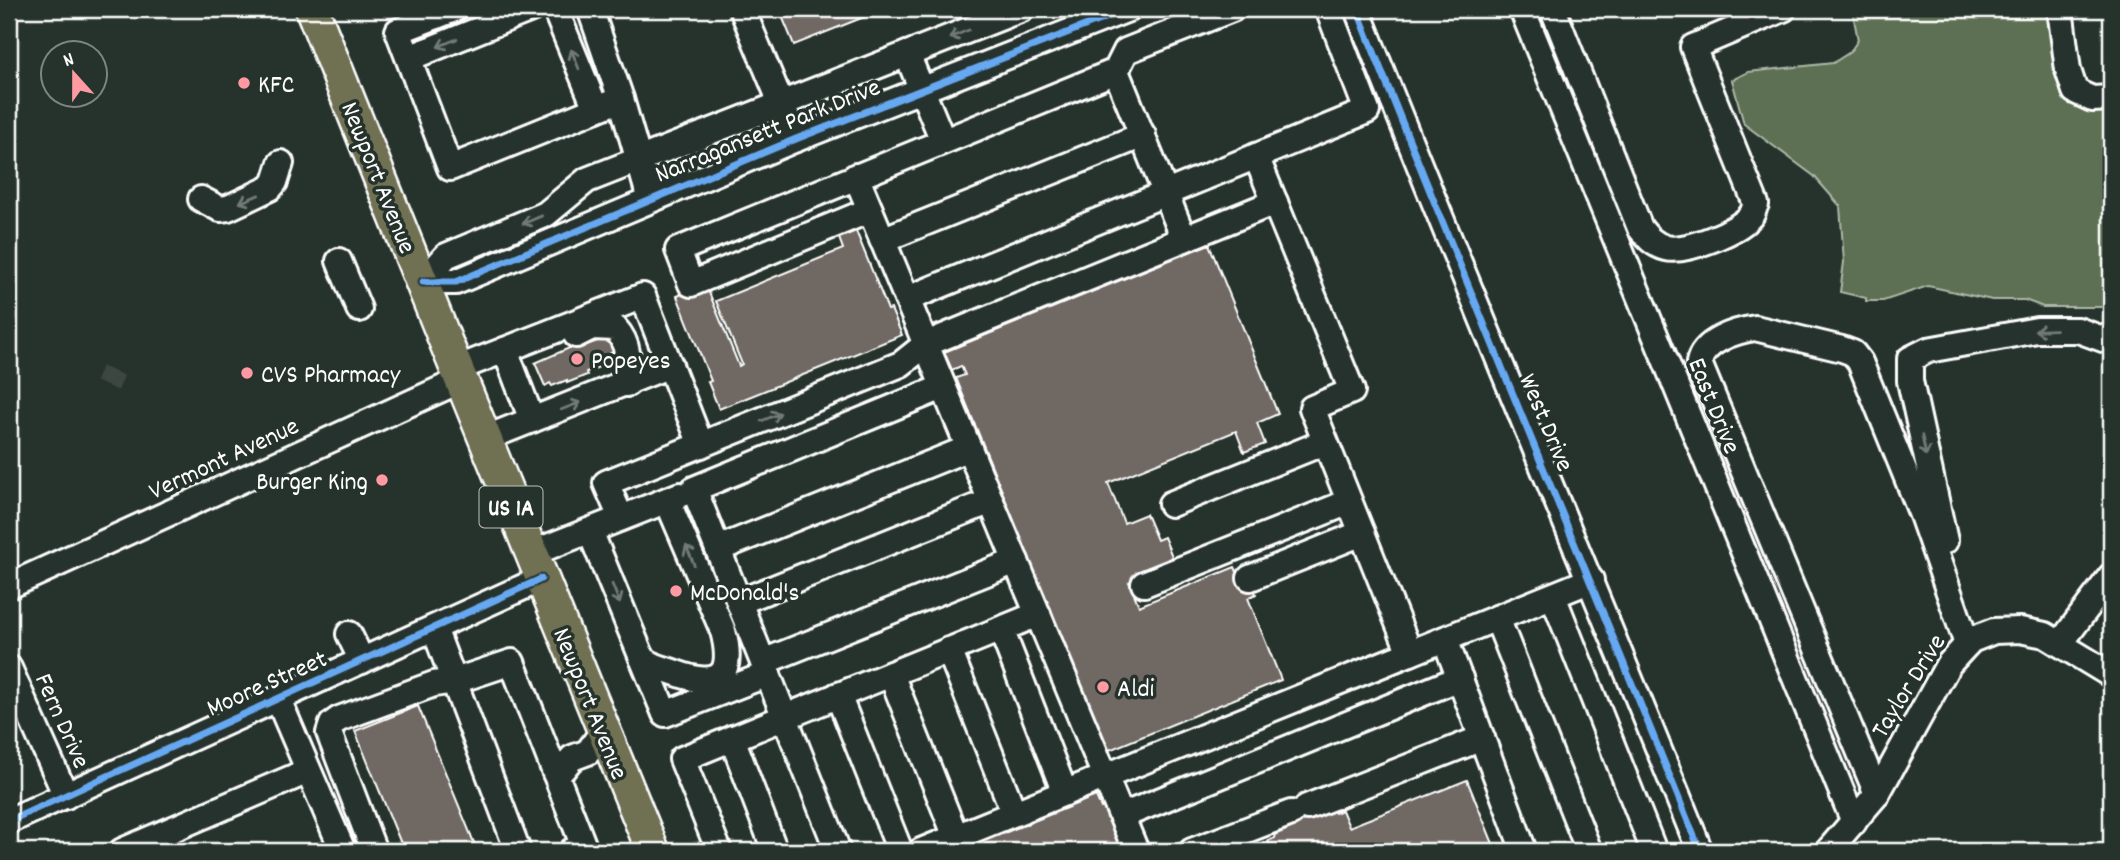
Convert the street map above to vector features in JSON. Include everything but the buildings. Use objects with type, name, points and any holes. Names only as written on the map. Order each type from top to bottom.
[{"type":"main road","name":"Newport Avenue","points":[[313,9],[535,567],[653,851]]},
{"type":"street","points":[[454,9],[398,31],[450,168],[621,99]]},
{"type":"street","points":[[409,58],[531,9]]},
{"type":"street","points":[[555,9],[596,109]]},
{"type":"street","points":[[590,9],[621,99],[650,199]]},
{"type":"street","points":[[742,9],[796,139]]},
{"type":"street","name":"Narragansett Park Drive","points":[[422,282],[446,256],[546,214],[587,180],[1022,9]]},
{"type":"street","name":"Narragansett Park Drive","points":[[422,282],[456,282],[796,139],[1128,9]]},
{"type":"street","points":[[870,211],[691,284],[678,250],[1116,71],[1126,51],[1231,9]]},
{"type":"street","points":[[907,299],[1367,111],[1328,9]]},
{"type":"street","name":"West Drive","points":[[1357,9],[1421,172],[1591,580],[1700,851]]},
{"type":"street","name":"East Drive","points":[[1522,9],[1854,822]]},
{"type":"street","points":[[1553,9],[1640,228],[1653,244],[1682,250],[1732,229],[1751,216],[1756,204],[1693,47],[1783,9]]},
{"type":"street","points":[[2060,9],[2068,70],[2076,91],[2092,99],[2111,98]]},
{"type":"street","points":[[907,54],[943,141]]},
{"type":"street","points":[[1116,71],[1184,239]]},
{"type":"street","points":[[882,240],[1143,135]]},
{"type":"street","points":[[1256,156],[1352,391],[1312,408],[1410,653]]},
{"type":"street","points":[[201,199],[220,209],[264,193],[275,182],[281,163]]},
{"type":"street","points":[[856,176],[1136,851]]},
{"type":"street","points":[[621,518],[607,483],[901,365],[926,344],[1275,202]]},
{"type":"street","points":[[339,261],[359,309]]},
{"type":"street","name":"Vermont Avenue","points":[[9,586],[512,347],[643,296],[670,365]]},
{"type":"street","points":[[532,420],[512,347],[540,351],[592,327],[615,328],[623,337],[629,359],[628,377]]},
{"type":"street","points":[[1877,794],[1699,363],[1707,346],[1755,328],[1842,348],[1853,354],[1860,362],[1922,515],[1969,642]]},
{"type":"street","points":[[1969,642],[1910,381],[1910,359],[1928,350],[2037,330],[2078,330],[2111,346]]},
{"type":"street","points":[[484,439],[628,377],[670,365],[704,443]]},
{"type":"street","name":"Moore Street","points":[[9,821],[434,628],[590,531],[943,387]]},
{"type":"street","points":[[1171,504],[1325,442]]},
{"type":"street","points":[[718,549],[969,448]]},
{"type":"street","points":[[694,489],[838,851]]},
{"type":"street","points":[[649,664],[704,681],[717,677],[728,662],[726,640],[667,500]]},
{"type":"street","points":[[739,602],[991,501]]},
{"type":"street","points":[[1144,584],[1349,502]]},
{"type":"street","points":[[590,531],[649,664],[665,714],[1016,561]]},
{"type":"street","points":[[1250,578],[1362,533]]},
{"type":"street","points":[[2060,644],[2111,576]]},
{"type":"street","points":[[921,851],[1591,580]]},
{"type":"street","points":[[1553,596],[1654,851]]},
{"type":"street","points":[[719,851],[682,759],[1038,614]]},
{"type":"street","points":[[1497,618],[1589,851]]},
{"type":"street","points":[[434,628],[514,850]]},
{"type":"street","points":[[1000,629],[1065,793]]},
{"type":"street","points":[[726,640],[750,630]]},
{"type":"street","name":"Taylor Drive","points":[[1828,851],[1877,794],[1948,666],[1969,642],[1994,631],[2020,630],[2045,635],[2111,675]]},
{"type":"street","points":[[349,634],[362,661]]},
{"type":"street","points":[[1445,639],[1524,851]]},
{"type":"street","points":[[949,650],[1014,813]]},
{"type":"street","points":[[373,846],[329,733],[332,724],[434,684],[455,681],[512,662],[559,771],[584,847],[572,851]]},
{"type":"street","name":"Fern Drive","points":[[9,668],[66,796]]},
{"type":"street","points":[[891,674],[956,837]]},
{"type":"street","points":[[1122,816],[1460,678]]},
{"type":"street","points":[[838,695],[900,851]]},
{"type":"street","points":[[278,699],[343,851]]},
{"type":"street","points":[[559,771],[572,758],[587,752],[603,731]]},
{"type":"street","points":[[732,738],[775,851]]},
{"type":"street","points":[[1192,851],[1482,738]]},
{"type":"street","points":[[559,771],[576,773],[595,768],[620,772]]},
{"type":"street","points":[[122,851],[308,771]]},
{"type":"green space","points":[[1852,9],[2056,9],[2076,103],[2111,105],[2111,307],[2043,307],[2025,300],[1992,300],[1928,286],[1883,301],[1866,301],[1866,298],[1840,292],[1844,262],[1840,206],[1814,176],[1744,124],[1732,80],[1748,72],[1833,63],[1850,52],[1858,40]]},
{"type":"tunnel","points":[[107,386],[113,371]]},
{"type":"cycle path","points":[[423,282],[456,282],[796,139],[1128,9]]},
{"type":"cycle path","points":[[1357,9],[1700,851]]},
{"type":"cycle path","points":[[9,821],[541,579]]},
{"type":"place","name":"KFC","points":[[244,83]]},
{"type":"place","name":"Popeyes","points":[[577,359]]},
{"type":"place","name":"CVS Pharmacy","points":[[247,373]]},
{"type":"place","name":"Burger King","points":[[382,480]]},
{"type":"place","name":"McDonald's","points":[[676,591]]},
{"type":"place","name":"Aldi","points":[[1103,687]]}]
